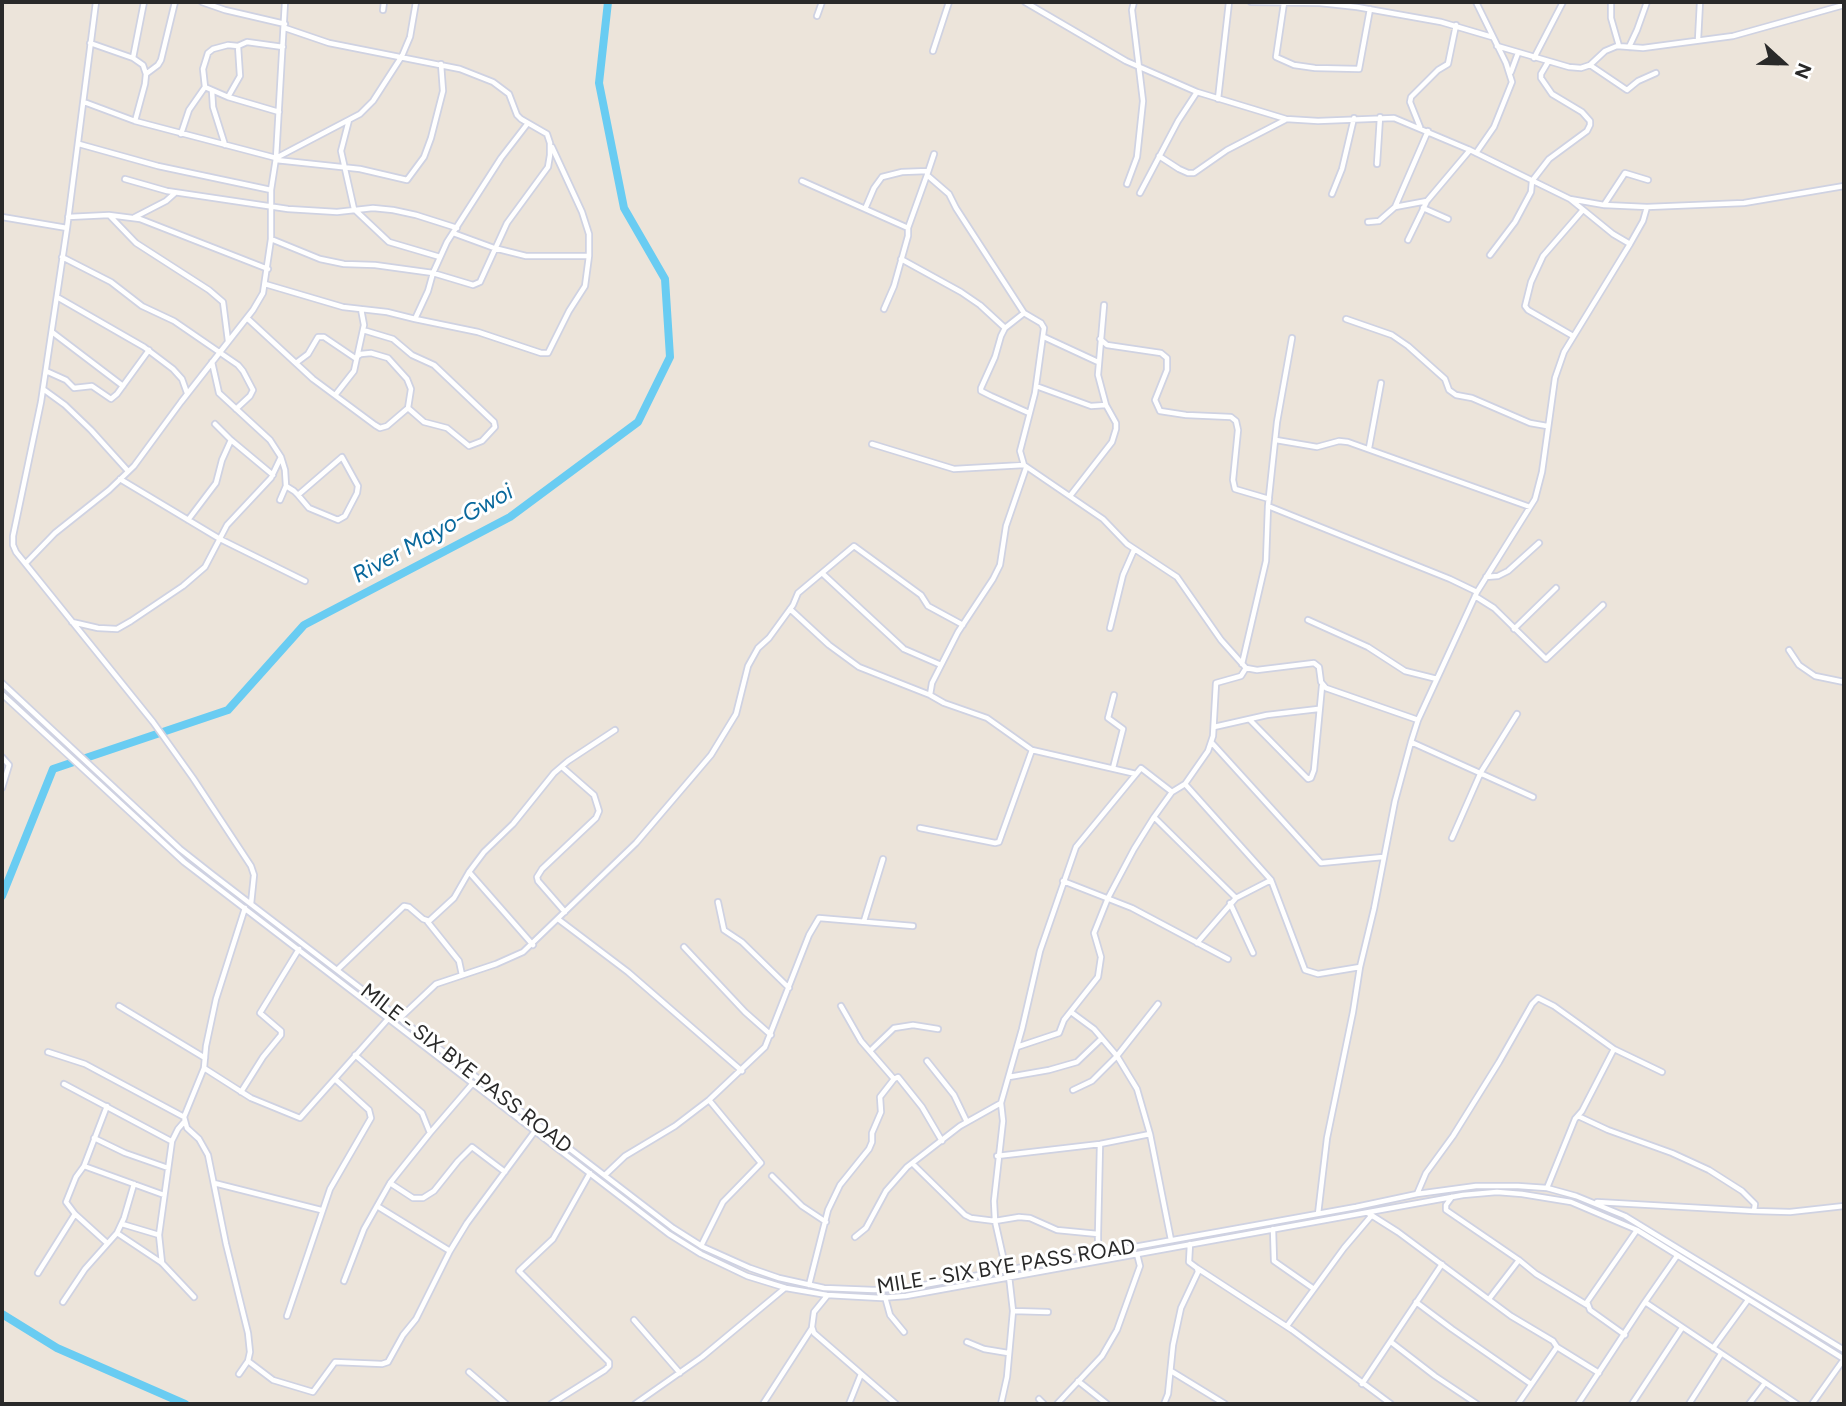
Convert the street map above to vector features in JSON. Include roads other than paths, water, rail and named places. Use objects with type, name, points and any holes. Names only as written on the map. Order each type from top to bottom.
[{"type":"street","points":[[96,2],[79,144],[46,371],[30,463],[13,536],[16,552],[153,722],[251,866],[254,875],[251,904]]},
{"type":"street","points":[[133,58],[144,2]]},
{"type":"street","points":[[146,74],[161,60],[176,2]]},
{"type":"street","points":[[202,2],[285,26],[329,43],[460,69],[502,87],[509,94],[517,115],[547,135],[582,212],[589,234],[585,286],[545,354],[478,332],[387,312],[343,307],[265,284]]},
{"type":"street","points":[[26,563],[55,533],[120,480],[155,439],[187,393],[258,303],[265,284],[271,239],[271,190],[276,159],[285,2]]},
{"type":"street","points":[[383,2],[383,10]]},
{"type":"street","points":[[276,159],[360,114],[373,102],[402,56],[410,37],[416,2]]},
{"type":"street","points":[[817,16],[822,2]]},
{"type":"street","points":[[933,51],[948,2]]},
{"type":"street","points":[[1025,2],[1140,68],[1197,92],[1286,119],[1318,121],[1394,118],[1476,153],[1570,199],[1604,205],[1647,207],[1744,203],[1844,186]]},
{"type":"street","points":[[1127,184],[1137,157],[1143,101],[1132,10],[1134,2]]},
{"type":"street","points":[[1218,99],[1230,2]]},
{"type":"street","points":[[1251,2],[1363,5],[1370,9],[1456,25],[1492,37]]},
{"type":"street","points":[[1284,2],[1276,57],[1294,65],[1315,68],[1359,69],[1370,9]]},
{"type":"street","points":[[1476,2],[1510,74]]},
{"type":"street","points":[[1534,58],[1563,2]]},
{"type":"street","points":[[1611,2],[1611,18],[1619,46]]},
{"type":"street","points":[[1629,47],[1647,2]]},
{"type":"street","points":[[1698,40],[1700,2]]},
{"type":"street","points":[[1497,46],[1569,68],[1590,65],[1605,51],[1619,46],[1643,48],[1733,36],[1844,5]]},
{"type":"street","points":[[1421,129],[1410,102],[1411,97],[1438,70],[1448,64],[1456,25]]},
{"type":"street","points":[[181,134],[189,110],[205,87],[203,69],[208,53],[213,49],[228,45],[238,46],[247,42],[283,47]]},
{"type":"street","points":[[90,43],[133,58],[143,65],[146,74],[135,121]]},
{"type":"street","points":[[228,97],[240,76],[238,46]]},
{"type":"street","points":[[1476,153],[1494,127],[1509,93],[1510,74],[1518,53]]},
{"type":"street","points":[[1490,255],[1515,222],[1531,192],[1532,181],[1549,159],[1587,131],[1591,123],[1583,112],[1552,94],[1541,78],[1548,62]]},
{"type":"street","points":[[84,102],[135,121],[276,159],[344,167],[400,179],[411,177],[424,157],[443,91],[440,64]]},
{"type":"street","points":[[1590,65],[1627,90],[1638,81],[1656,73]]},
{"type":"street","points":[[205,87],[212,92],[279,112]]},
{"type":"street","points":[[212,92],[213,107],[225,145]]},
{"type":"street","points":[[1140,193],[1178,121],[1197,92]]},
{"type":"street","points":[[1377,164],[1380,117]]},
{"type":"street","points":[[1332,194],[1346,156],[1354,118]]},
{"type":"street","points":[[350,119],[341,151],[354,209],[389,242],[440,257]]},
{"type":"street","points":[[1160,156],[1179,169],[1194,173],[1227,150],[1286,119]]},
{"type":"street","points":[[415,319],[429,291],[440,257],[455,230],[501,158],[528,123]]},
{"type":"street","points":[[1368,222],[1379,221],[1395,207],[1428,131]]},
{"type":"street","points":[[271,239],[344,264],[375,265],[433,273],[468,284],[477,284],[508,223],[548,167],[550,143]]},
{"type":"street","points":[[79,144],[158,166],[271,190]]},
{"type":"street","points":[[1408,240],[1427,201],[1469,150]]},
{"type":"street","points":[[884,309],[934,154]]},
{"type":"street","points":[[865,209],[882,177],[902,172],[928,173],[950,194],[956,208],[1024,313],[1041,323],[1044,328],[1036,386],[1020,451],[1025,467],[1006,526],[1000,565],[941,665],[932,683],[930,695]]},
{"type":"street","points":[[1604,205],[1625,173],[1648,180]]},
{"type":"street","points":[[125,179],[176,192],[306,211],[393,210],[416,215],[494,248],[526,256],[589,256]]},
{"type":"street","points":[[802,181],[908,228]]},
{"type":"street","points":[[133,218],[159,206],[176,192]]},
{"type":"street","points":[[1570,199],[1630,244]]},
{"type":"street","points":[[1395,207],[1427,201]]},
{"type":"street","points":[[1318,1214],[1326,1138],[1360,967],[1411,741],[1476,594],[1535,499],[1542,472],[1555,377],[1564,352],[1630,244],[1643,221],[1647,207]]},
{"type":"street","points":[[1423,208],[1448,219]]},
{"type":"street","points":[[1574,336],[1525,306],[1531,282],[1543,256],[1583,211]]},
{"type":"street","points":[[68,217],[109,215],[153,223],[268,269]]},
{"type":"street","points":[[109,215],[136,243],[199,283],[223,302],[228,341]]},
{"type":"street","points":[[2,217],[66,228]]},
{"type":"street","points":[[62,257],[111,282],[142,306],[174,321],[243,371],[253,390],[236,409]]},
{"type":"street","points":[[901,259],[981,305],[1006,328]]},
{"type":"street","points":[[57,297],[149,350],[182,379],[187,393]]},
{"type":"street","points":[[1070,496],[1112,442],[1116,423],[1106,405],[1098,375],[1104,305]]},
{"type":"street","points":[[335,394],[354,371],[355,358],[362,343],[361,309]]},
{"type":"street","points":[[1024,313],[1006,328],[981,391],[1029,413]]},
{"type":"street","points":[[247,318],[313,379],[380,428],[408,408],[411,389],[407,379],[388,358],[371,353],[355,358]]},
{"type":"street","points":[[1346,319],[1378,329],[1400,341],[1445,379],[1449,390],[1456,394],[1472,398],[1530,423],[1547,426]]},
{"type":"street","points":[[363,330],[393,340],[412,355],[434,365],[494,422],[495,427],[482,441],[469,446],[447,428],[424,422],[408,408]]},
{"type":"street","points":[[51,332],[123,386]]},
{"type":"street","points":[[296,363],[308,354],[318,337],[324,337],[355,358]]},
{"type":"street","points":[[1044,337],[1098,362]]},
{"type":"street","points":[[1016,1048],[1059,1034],[1064,1020],[1098,977],[1101,957],[1094,933],[1108,898],[1154,817],[1172,792],[1185,784],[1212,743],[1216,683],[1241,676],[1266,561],[1268,503],[1292,338]]},
{"type":"street","points":[[1100,339],[1107,345],[1161,353],[1167,358],[1167,370],[1155,400],[1160,411],[1231,417],[1236,421],[1238,430],[1234,489],[1238,492],[1450,579],[1494,608],[1546,659],[1603,605]]},
{"type":"street","points":[[46,371],[66,380],[74,388],[92,386],[111,399],[149,350]]},
{"type":"street","points":[[212,361],[219,393],[270,440],[281,457],[286,486],[280,500]]},
{"type":"street","points":[[1370,448],[1381,383]]},
{"type":"street","points":[[1036,386],[1091,406],[1106,405]]},
{"type":"street","points":[[43,389],[65,405],[91,430],[128,471]]},
{"type":"street","points":[[215,424],[273,475]]},
{"type":"street","points":[[188,520],[216,483],[231,440]]},
{"type":"street","points":[[1276,440],[1317,447],[1339,441],[1348,442],[1530,507]]},
{"type":"street","points":[[872,444],[954,469],[1025,467],[1103,519],[1134,550],[1177,577],[1221,640],[1244,666],[1257,670],[1314,663],[1318,667],[1322,686],[1314,770],[1310,779],[1250,720]]},
{"type":"street","points":[[72,622],[117,629],[183,586],[205,567],[231,520],[273,475],[281,457]]},
{"type":"street","points":[[286,486],[309,508],[338,520],[345,516],[358,486],[342,457],[298,495]]},
{"type":"street","points":[[120,480],[220,539],[305,581]]},
{"type":"street","points":[[1486,577],[1498,576],[1508,570],[1539,543]]},
{"type":"street","points":[[400,1018],[436,984],[523,953],[636,843],[710,755],[736,714],[748,666],[758,648],[769,638],[790,609],[798,593],[854,546],[922,594],[928,606],[963,625]]},
{"type":"street","points":[[1110,628],[1123,575],[1134,550]]},
{"type":"street","points":[[822,573],[904,649],[941,665]]},
{"type":"street","points":[[1514,629],[1556,588]]},
{"type":"street","points":[[790,609],[859,667],[986,719],[1032,750],[1136,774]]},
{"type":"street","points":[[1308,620],[1368,647],[1405,670],[1437,679]]},
{"type":"street","points":[[1789,650],[1799,665],[1815,676],[1844,681]]},
{"type":"street","name":"MILE - SIX BYE PASS ROAD","points":[[2,683],[180,849],[673,1228],[701,1246],[750,1268],[809,1285],[858,1290],[890,1289],[1318,1214],[1417,1194],[1476,1186],[1547,1188],[1596,1202],[1655,1233],[1844,1350]]},
{"type":"street","points":[[1322,686],[1418,720]]},
{"type":"street","points":[[2,694],[165,846],[685,1245],[747,1276],[786,1288],[827,1295],[885,1297],[929,1292],[1452,1197],[1497,1192],[1545,1196],[1571,1202],[1637,1230],[1844,1359],[1812,1404]]},
{"type":"street","points":[[1113,768],[1123,729],[1108,718],[1114,695]]},
{"type":"street","points":[[1214,727],[1318,709]]},
{"type":"street","points":[[1452,838],[1481,772],[1517,714]]},
{"type":"street","points":[[427,921],[454,898],[469,872],[562,767],[615,730]]},
{"type":"street","points":[[1411,741],[1533,797]]},
{"type":"street","points":[[1212,743],[1321,863],[1384,857]]},
{"type":"street","points":[[920,828],[999,842],[1032,750]]},
{"type":"street","points":[[2,757],[9,765],[2,788]]},
{"type":"street","points":[[562,767],[594,794],[599,811],[596,818],[542,869],[537,877],[565,912]]},
{"type":"street","points":[[1006,1270],[995,1221],[994,1201],[1003,1121],[1001,1103],[1032,977],[1063,881],[1080,841],[1141,768],[1172,792]]},
{"type":"street","points":[[1185,784],[1271,880],[1305,970],[1318,974],[1360,967]]},
{"type":"street","points":[[1154,817],[1236,898]]},
{"type":"street","points":[[864,921],[883,859]]},
{"type":"street","points":[[469,872],[533,945]]},
{"type":"street","points":[[1197,943],[1230,903],[1271,880]]},
{"type":"street","points":[[1063,881],[1132,908],[1228,959]]},
{"type":"street","points":[[718,902],[724,930],[742,942],[789,988]]},
{"type":"street","points":[[1230,903],[1253,953]]},
{"type":"street","points":[[337,970],[404,906],[427,921],[459,961],[462,975]]},
{"type":"street","points":[[162,1264],[159,1235],[172,1141],[184,1120],[204,1068],[216,999],[245,908]]},
{"type":"street","points":[[604,1175],[625,1156],[675,1126],[709,1100],[765,1047],[809,935],[819,918],[913,926]]},
{"type":"street","points":[[558,919],[628,972],[742,1070]]},
{"type":"street","points":[[684,947],[745,1012],[771,1035]]},
{"type":"street","points":[[241,1092],[262,1057],[281,1035],[281,1031],[260,1013],[299,949]]},
{"type":"street","points":[[324,968],[328,963]]},
{"type":"street","points":[[1417,1194],[1426,1173],[1536,1000],[1542,999],[1554,1006],[1614,1049],[1662,1072]]},
{"type":"street","points":[[1073,1090],[1092,1081],[1117,1056],[1158,1004]]},
{"type":"street","points":[[119,1006],[206,1058]]},
{"type":"street","points":[[841,1006],[861,1041],[894,1079]]},
{"type":"street","points":[[1071,1012],[1094,1028],[1117,1056],[1137,1089],[1150,1133],[1171,1240]]},
{"type":"street","points":[[204,1068],[241,1092],[298,1118],[388,1019]]},
{"type":"street","points":[[870,1051],[894,1028],[913,1025],[938,1029]]},
{"type":"street","points":[[1008,1077],[1077,1062],[1101,1039]]},
{"type":"street","points":[[1547,1188],[1578,1116],[1614,1049]]},
{"type":"street","points":[[48,1052],[85,1064],[184,1120],[187,1128],[206,1147],[248,1332],[250,1352],[248,1361],[239,1374]]},
{"type":"street","points":[[355,1055],[422,1113],[430,1133]]},
{"type":"street","points":[[927,1061],[954,1095],[967,1122]]},
{"type":"street","points":[[809,1285],[828,1210],[840,1185],[869,1150],[872,1133],[881,1112],[880,1097],[894,1079],[898,1077],[922,1107],[942,1140]]},
{"type":"street","points":[[287,1316],[321,1210],[336,1177],[371,1118],[369,1110],[335,1079]]},
{"type":"street","points":[[344,1281],[364,1229],[390,1182],[473,1083]]},
{"type":"street","points":[[64,1084],[172,1141]]},
{"type":"street","points":[[701,1246],[723,1202],[761,1163],[709,1100]]},
{"type":"street","points":[[855,1237],[866,1228],[897,1177],[967,1122],[1001,1103]]},
{"type":"street","points":[[107,1106],[84,1166],[76,1177],[66,1202],[75,1214],[107,1243]]},
{"type":"street","points":[[1578,1116],[1709,1170],[1742,1191],[1755,1204],[1754,1211]]},
{"type":"street","points":[[248,1361],[273,1380],[313,1392],[335,1362],[388,1362],[403,1335],[416,1319],[450,1251],[536,1131]]},
{"type":"street","points":[[997,1156],[1100,1144],[1150,1133]]},
{"type":"street","points":[[94,1138],[125,1153],[168,1168]]},
{"type":"street","points":[[1098,1253],[1100,1144]]},
{"type":"street","points":[[390,1182],[413,1198],[424,1198],[434,1191],[472,1147],[505,1172]]},
{"type":"street","points":[[913,1164],[971,1218],[995,1221],[1030,1218],[1057,1230],[1098,1234]]},
{"type":"street","points":[[84,1166],[164,1195]]},
{"type":"street","points":[[551,1404],[609,1366],[519,1271],[553,1239],[590,1173]]},
{"type":"street","points":[[772,1176],[802,1206],[826,1222]]},
{"type":"street","points":[[62,1302],[85,1269],[117,1233],[134,1184]]},
{"type":"street","points":[[214,1184],[321,1210]]},
{"type":"street","points":[[1452,1197],[1446,1210],[1520,1260],[1536,1274],[1587,1305],[1625,1335]]},
{"type":"street","points":[[1571,1202],[1790,1212],[1844,1206]]},
{"type":"street","points":[[377,1206],[450,1251]]},
{"type":"street","points":[[38,1273],[75,1214]]},
{"type":"street","points":[[1369,1214],[1511,1316],[1599,1373]]},
{"type":"street","points":[[1287,1326],[1369,1214]]},
{"type":"street","points":[[122,1224],[159,1235]]},
{"type":"street","points":[[1273,1229],[1274,1261],[1314,1289]]},
{"type":"street","points":[[1587,1305],[1589,1298],[1637,1230]]},
{"type":"street","points":[[117,1233],[162,1264],[194,1297]]},
{"type":"street","points":[[1206,1234],[1208,1241]]},
{"type":"street","points":[[1190,1244],[1189,1262],[1287,1326],[1391,1404]]},
{"type":"street","points":[[1057,1404],[1102,1356],[1117,1330],[1140,1266],[1137,1254]]},
{"type":"street","points":[[1578,1404],[1677,1256]]},
{"type":"street","points":[[1489,1299],[1520,1260]]},
{"type":"street","points":[[1362,1384],[1442,1264]]},
{"type":"street","points":[[1164,1404],[1168,1394],[1173,1345],[1181,1308],[1198,1272],[1197,1268]]},
{"type":"street","points":[[1001,1404],[1013,1311],[1009,1276]]},
{"type":"street","points":[[635,1404],[702,1357],[786,1288]]},
{"type":"street","points":[[763,1404],[812,1327],[814,1312],[827,1295]]},
{"type":"street","points":[[885,1297],[890,1315],[904,1332]]},
{"type":"street","points":[[1713,1348],[1748,1300]]},
{"type":"street","points":[[1416,1302],[1531,1384]]},
{"type":"street","points":[[1645,1302],[1797,1404]]},
{"type":"street","points":[[1013,1311],[1048,1312]]},
{"type":"street","points":[[634,1320],[680,1373]]},
{"type":"street","points":[[812,1327],[817,1337],[896,1404]]},
{"type":"street","points":[[1632,1404],[1682,1328]]},
{"type":"street","points":[[967,1342],[984,1349],[1008,1353]]},
{"type":"street","points":[[1391,1342],[1477,1404]]},
{"type":"street","points":[[1518,1404],[1558,1347]]},
{"type":"street","points":[[1689,1404],[1721,1354]]},
{"type":"street","points":[[1171,1371],[1225,1404]]},
{"type":"street","points":[[469,1372],[506,1404]]},
{"type":"street","points":[[849,1404],[861,1374]]},
{"type":"street","points":[[1078,1381],[1107,1404]]},
{"type":"street","points":[[1749,1404],[1765,1383]]},
{"type":"street","points":[[1039,1399],[1044,1404]]},
{"type":"waterway","name":"River Mayo-Gwoi","points":[[2,896],[53,769],[228,710],[304,625],[510,517],[638,422],[670,357],[665,279],[624,208],[599,83],[608,2]]},
{"type":"waterway","name":"River Mayo-Gwoi","points":[[2,1314],[57,1348],[185,1404]]}]
